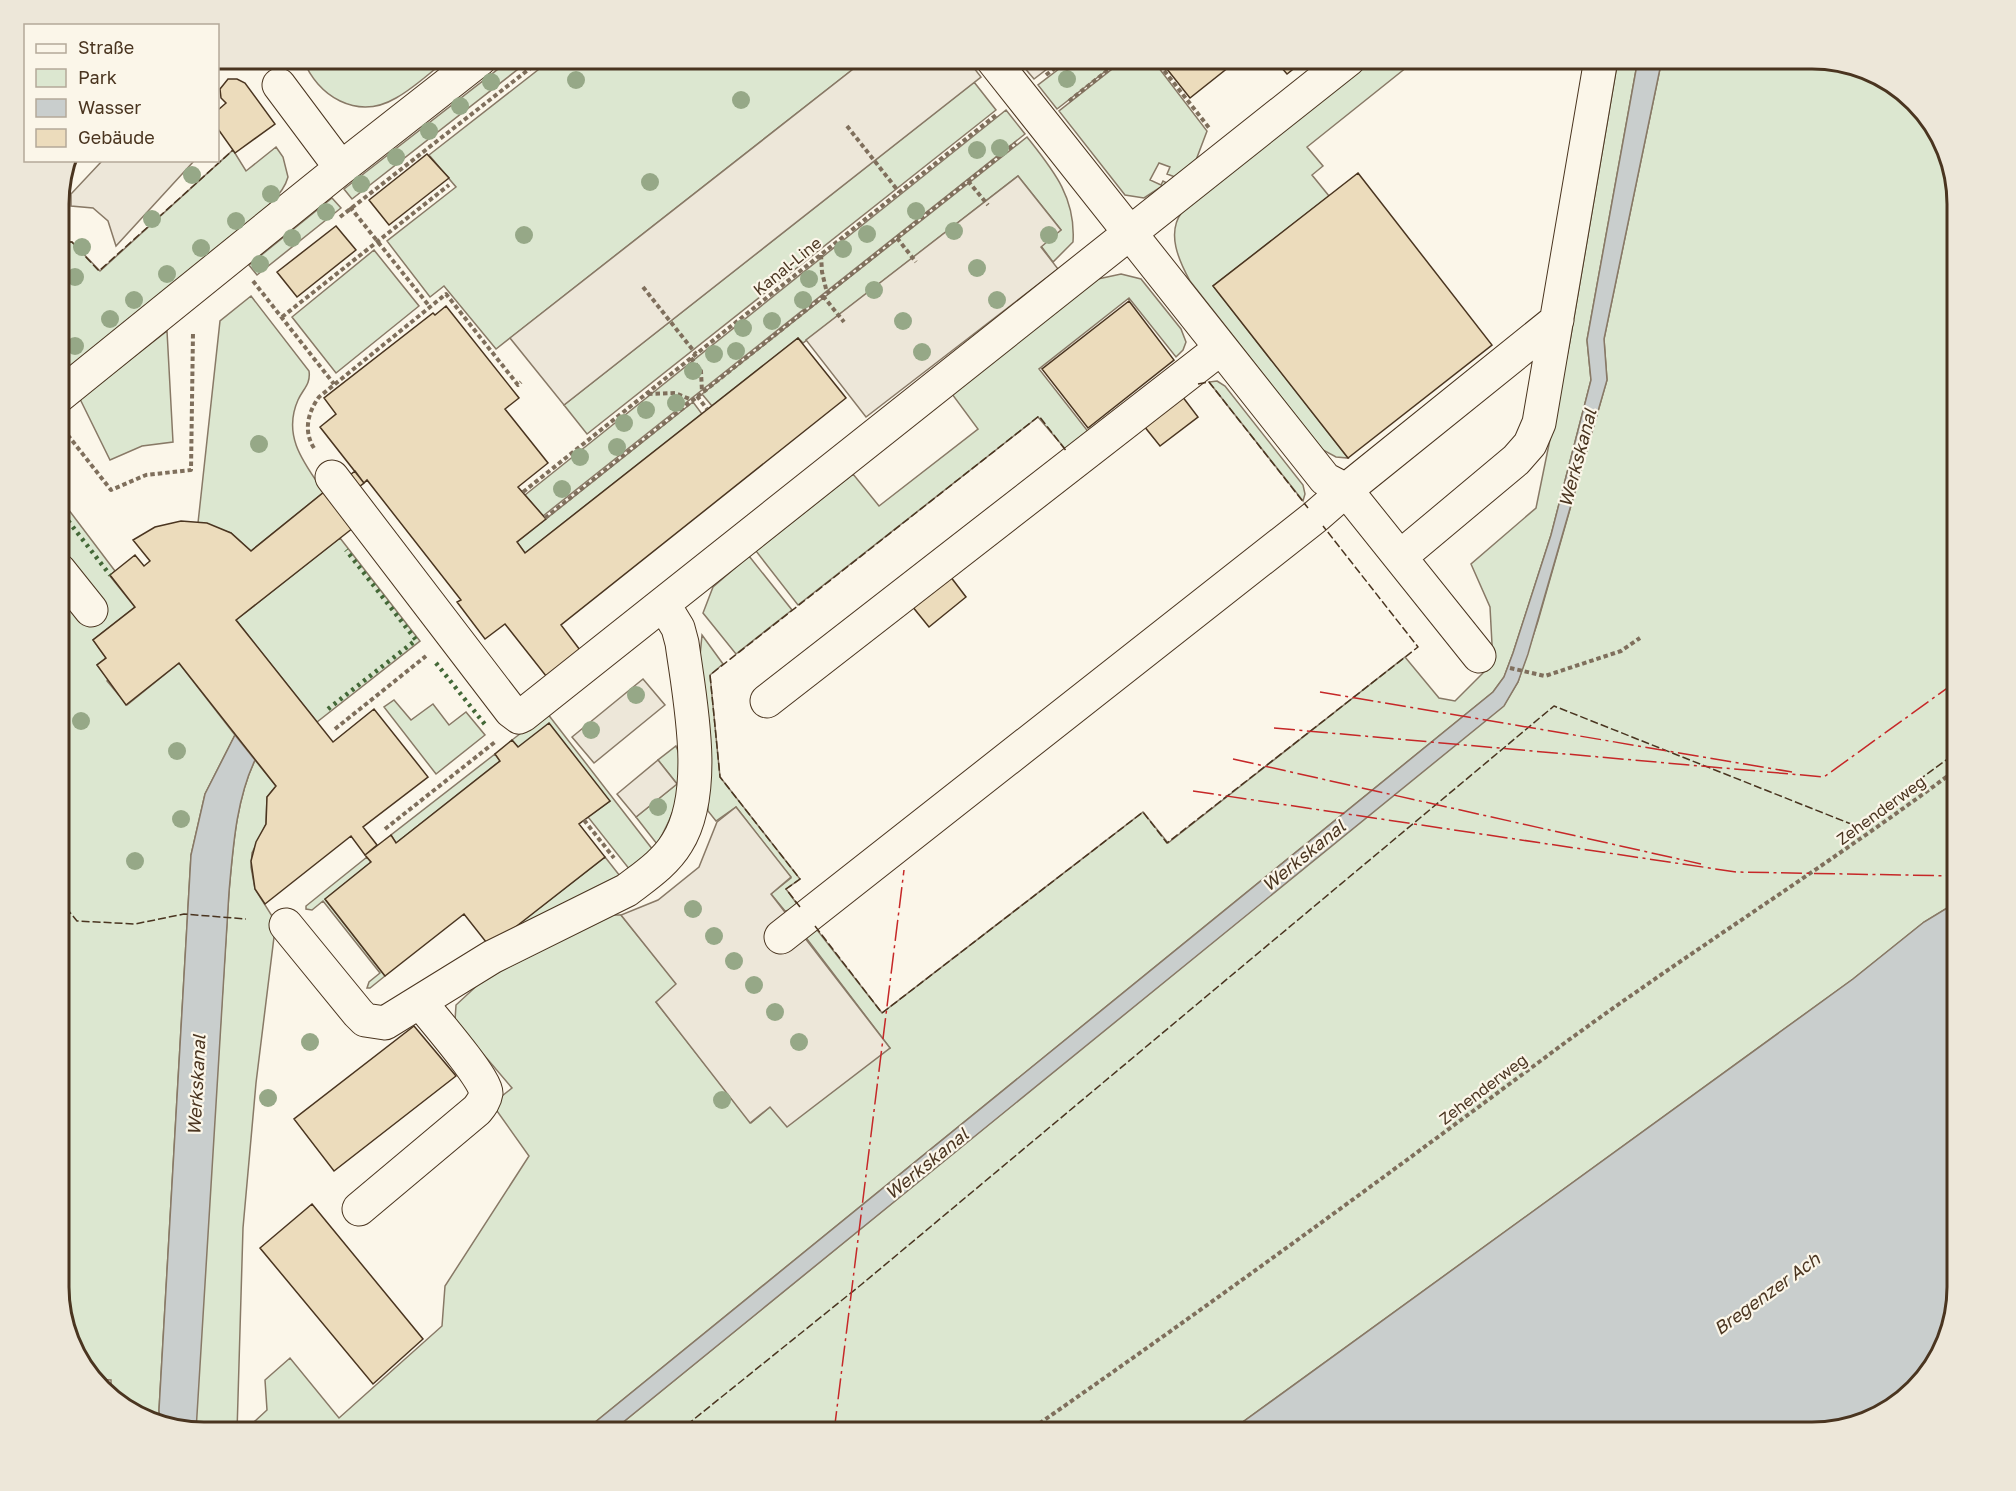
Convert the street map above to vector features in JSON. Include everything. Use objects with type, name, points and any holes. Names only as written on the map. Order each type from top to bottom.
[{"type":"lane","points":[[69,388],[466,69]]},
{"type":"lane","points":[[1001,69],[1325,479],[1346,490],[1400,557],[1490,661]]},
{"type":"lane","points":[[332,477],[452,635],[519,717],[664,605],[1335,69]]},
{"type":"lane","points":[[1400,557],[1515,460],[1530,444],[1539,423],[1599,69]]},
{"type":"lane","points":[[279,85],[334,173]]},
{"type":"lane","points":[[781,937],[1297,532],[1557,320]]},
{"type":"lane","points":[[767,701],[1221,348]]},
{"type":"lane","points":[[69,582],[91,610]]},
{"type":"lane","points":[[286,925],[365,1020],[385,1023],[492,957],[634,884],[661,862],[677,843],[687,822],[694,798],[696,777],[682,643],[678,628],[664,605]]},
{"type":"lane","points":[[359,1209],[477,1110],[484,1101],[486,1092],[478,1076],[420,1002]]},
{"type":"path","points":[[334,221],[528,69]]},
{"type":"path","name":"Kanal-Line","points":[[523,492],[1053,69]]},
{"type":"path","points":[[1164,69],[1211,130],[1193,183]]},
{"type":"path","points":[[847,126],[899,192]]},
{"type":"path","points":[[334,173],[351,208],[430,307]]},
{"type":"path","points":[[545,518],[968,181],[988,206]]},
{"type":"path","points":[[282,317],[449,185]]},
{"type":"path","points":[[897,238],[916,262]]},
{"type":"path","points":[[821,254],[825,294],[844,322]]},
{"type":"path","points":[[234,256],[334,384]]},
{"type":"path","points":[[247,291],[264,277]]},
{"type":"path","points":[[643,287],[696,354]]},
{"type":"path","points":[[69,436],[111,490],[146,475],[191,470],[194,289]]},
{"type":"path","points":[[332,477],[312,445],[308,430],[314,404],[334,384],[446,294],[518,385],[521,382]]},
{"type":"path","points":[[194,333],[202,326]]},
{"type":"path","points":[[691,357],[701,371],[702,392]]},
{"type":"path","points":[[644,396],[657,392],[675,393],[692,400]]},
{"type":"path","points":[[697,396],[707,409]]},
{"type":"path","points":[[334,729],[452,635]]},
{"type":"path","points":[[1490,661],[1545,676],[1621,651],[1640,638]]},
{"type":"path","points":[[384,829],[511,729],[519,717]]},
{"type":"path","name":"Zehenderweg","points":[[1041,1422],[1186,1322],[1539,1062],[1717,936],[1828,863],[1947,777]]},
{"type":"path","points":[[584,820],[634,884]]},
{"type":"green space","points":[[308,69],[435,69],[396,98],[367,107],[353,106],[328,94]]},
{"type":"green space","points":[[498,69],[518,69],[352,199],[344,189]]},
{"type":"green space","points":[[539,69],[853,69],[496,349],[444,286],[430,297],[387,241],[456,187],[429,155]]},
{"type":"green space","points":[[1059,69],[1108,69],[1057,109],[1038,85]]},
{"type":"green space","points":[[1112,69],[1160,69],[1207,131],[1196,160],[1175,177],[1167,174],[1170,167],[1159,163],[1150,180],[1161,185],[1163,181],[1167,183],[1144,198],[1125,195],[1059,111]]},
{"type":"green space","points":[[1361,69],[1404,69],[1307,147],[1323,166],[1312,175],[1329,196],[1213,286],[1348,458],[1336,457],[1323,450],[1190,281],[1176,247],[1175,229],[1182,212]]},
{"type":"green space","points":[[1616,69],[1636,69],[1587,340],[1591,380],[1551,535],[1513,653],[1504,677],[1493,692],[595,1422],[254,1422],[267,1410],[265,1380],[290,1358],[339,1418],[442,1326],[445,1286],[529,1156],[492,1104],[512,1088],[455,1021],[456,1005],[483,980],[613,915],[621,915],[677,984],[656,1002],[751,1123],[770,1107],[890,1048],[807,939],[806,936],[814,926],[882,1013],[1143,812],[1168,843],[1405,657],[1439,698],[1455,701],[1493,663],[1490,607],[1471,564],[1536,508],[1570,341]]},
{"type":"green space","points":[[1660,69],[1821,69],[1855,76],[1872,83],[1894,97],[1919,122],[1929,137],[1940,161],[1947,195],[1947,908],[1924,922],[1853,979],[1243,1422],[623,1422],[1504,705],[1518,682],[1538,621],[1607,380],[1604,339]]},
{"type":"green space","points":[[974,82],[996,110],[587,434],[564,405]]},
{"type":"green space","points":[[1006,110],[1025,134],[543,516],[525,495]]},
{"type":"green space","points":[[1027,137],[1054,173],[1071,211],[1073,242],[1053,262],[1041,246],[1061,230],[1018,176],[803,343],[798,338],[712,406],[702,394]]},
{"type":"green space","points":[[276,147],[283,157],[288,177],[283,189],[263,211],[224,242],[204,263],[69,370],[69,242],[72,242],[100,271],[233,150],[246,171]]},
{"type":"green space","points":[[332,198],[341,208],[257,275],[249,265]]},
{"type":"green space","points":[[374,250],[419,306],[336,373],[292,317]]},
{"type":"green space","points":[[1121,274],[1141,279],[1181,329],[1186,342],[1183,350],[1176,357],[1129,298],[1039,369],[1090,434],[1067,451],[1038,417],[798,605],[756,551],[853,474],[879,506],[978,429],[952,394],[1098,279]]},
{"type":"green space","points":[[251,296],[309,371],[308,383],[298,400],[292,425],[303,460],[324,492],[251,551],[231,533],[198,523],[220,321]]},
{"type":"green space","points":[[167,331],[173,442],[142,446],[110,460],[80,399]]},
{"type":"green space","points":[[1217,381],[1225,386],[1303,485],[1305,494],[1303,501],[1209,382]]},
{"type":"green space","points":[[693,402],[702,414],[525,553],[517,542]]},
{"type":"green space","points":[[69,510],[115,571],[110,576],[135,607],[93,640],[106,658],[97,665],[108,679],[107,681],[127,705],[179,663],[235,735],[205,794],[191,855],[159,1414],[122,1394],[111,1384],[111,1380],[107,1380],[97,1369],[79,1338],[69,1296],[69,597],[102,605],[69,564]]},
{"type":"green space","points":[[340,538],[420,641],[317,722],[236,620]]},
{"type":"green space","points":[[749,556],[792,610],[736,654],[703,613],[713,587]]},
{"type":"green space","points":[[702,635],[723,664],[710,675],[720,777],[800,879],[786,889],[800,908],[785,911],[771,894],[791,878],[736,807],[716,821],[708,811],[700,656]]},
{"type":"green space","points":[[394,700],[411,720],[433,704],[449,725],[466,712],[485,735],[436,774],[384,707]]},
{"type":"green space","points":[[547,713],[653,850],[630,870],[588,817],[610,801],[518,747],[512,740]]},
{"type":"green space","points":[[676,746],[680,758],[681,783],[674,809],[657,844],[636,817],[677,784],[658,760]]},
{"type":"green space","points":[[495,754],[500,761],[396,843],[391,835]]},
{"type":"green space","points":[[255,760],[276,786],[267,797],[266,824],[252,853],[251,867],[255,889],[272,916],[275,929],[256,1083],[243,1228],[237,1422],[196,1422],[229,892],[239,808]]},
{"type":"green space","points":[[367,857],[371,862],[325,899],[385,976],[370,988],[367,988],[369,982],[380,973],[323,901],[312,910],[306,909],[306,906]]},
{"type":"green space","points":[[605,857],[620,876],[502,937]]},
{"type":"shaded area","points":[[853,69],[975,69],[981,77],[564,405],[510,338]]},
{"type":"shaded area","points":[[1026,69],[1047,69],[1034,79]]},
{"type":"shaded area","points":[[101,162],[193,162],[116,246],[108,221],[93,208],[71,206],[71,194]]},
{"type":"shaded area","points":[[1018,176],[1061,230],[1041,247],[1058,269],[866,417],[806,340]]},
{"type":"shaded area","points":[[643,679],[665,705],[594,763],[572,737]]},
{"type":"shaded area","points":[[658,760],[677,784],[636,817],[617,794]]},
{"type":"shaded area","points":[[736,807],[791,877],[771,894],[890,1048],[787,1127],[770,1107],[750,1123],[656,1002],[676,984],[621,915],[658,900],[699,867],[717,822]]},
{"type":"water","name":"Werkskanal","points":[[1636,69],[1660,69],[1604,339],[1607,380],[1528,654],[1518,682],[1504,706],[623,1422],[595,1422],[1493,692],[1504,677],[1513,653],[1551,535],[1591,380],[1587,340]]},
{"type":"water","name":"Werkskanal","points":[[235,735],[255,760],[239,808],[229,892],[195,1422],[161,1415],[159,1410],[191,855],[205,794]]},
{"type":"water","name":"Bregenzer Ach","points":[[1947,908],[1947,1296],[1940,1330],[1929,1354],[1907,1382],[1887,1399],[1855,1415],[1812,1422],[1243,1422],[1853,979],[1924,922]]},
{"type":"building","points":[[1167,69],[1226,69],[1190,98]]},
{"type":"building","points":[[1283,69],[1293,69],[1287,74]]},
{"type":"building","points":[[228,79],[237,79],[245,83],[275,124],[235,153],[219,130],[219,109],[226,103],[221,98],[220,89]]},
{"type":"building","points":[[427,154],[449,178],[389,225],[369,200]]},
{"type":"building","points":[[1358,173],[1492,345],[1348,458],[1213,286]]},
{"type":"building","points":[[336,226],[356,250],[297,297],[277,272]]},
{"type":"building","points":[[1129,301],[1174,360],[1088,428],[1042,369]]},
{"type":"building","points":[[446,306],[519,398],[505,409],[548,463],[518,487],[546,519],[517,542],[525,553],[798,338],[846,398],[561,625],[583,654],[550,681],[505,624],[485,639],[457,602],[461,600],[367,480],[364,483],[320,427],[336,414],[324,398],[433,313],[435,315]]},
{"type":"building","points":[[1182,396],[1198,417],[1160,446],[1144,426]]},
{"type":"building","points":[[355,471],[364,483],[335,505],[326,494]]},
{"type":"building","points":[[324,492],[353,528],[236,620],[333,742],[374,709],[428,777],[363,827],[377,845],[365,855],[351,836],[265,904],[255,889],[251,861],[256,842],[266,824],[267,797],[276,786],[179,663],[126,705],[97,665],[106,658],[93,640],[135,607],[110,575],[135,555],[144,566],[150,561],[133,540],[155,527],[181,521],[207,523],[231,533],[251,551]]},
{"type":"building","points":[[950,576],[966,597],[929,627],[912,606]]},
{"type":"building","points":[[549,723],[610,801],[579,824],[605,857],[490,947],[464,914],[385,976],[325,899],[371,862],[365,855],[391,835],[396,843],[500,761],[495,754],[512,740],[518,747]]},
{"type":"building","points":[[414,1026],[456,1076],[334,1171],[294,1119]]},
{"type":"building","points":[[312,1204],[423,1339],[373,1384],[260,1248]]},
{"type":"hedge","points":[[69,522],[110,575]]},
{"type":"hedge","points":[[328,709],[416,640],[346,550]]},
{"type":"hedge","points":[[436,663],[487,727]]},
{"type":"fence","points":[[69,242],[72,242],[99,271],[233,150]]},
{"type":"fence","points":[[1198,384],[1209,382],[1308,508]]},
{"type":"fence","points":[[800,907],[786,889],[800,879],[720,777],[710,675],[1039,416],[1067,452]]},
{"type":"fence","points":[[815,926],[882,1013],[1143,812],[1167,843],[1418,647],[1323,526]]},
{"type":"fence","points":[[690,1422],[862,1284],[1554,706],[1856,826],[1947,759]]},
{"type":"fence","points":[[69,911],[77,921],[135,924],[184,914],[246,919]]},
{"type":"power","points":[[1274,728],[1824,777],[1947,688]]},
{"type":"power","points":[[1320,692],[1792,772]]},
{"type":"power","points":[[1233,759],[1701,864]]},
{"type":"power","points":[[1193,791],[1736,872],[1947,876]]},
{"type":"power","points":[[835,1422],[904,870]]}]
